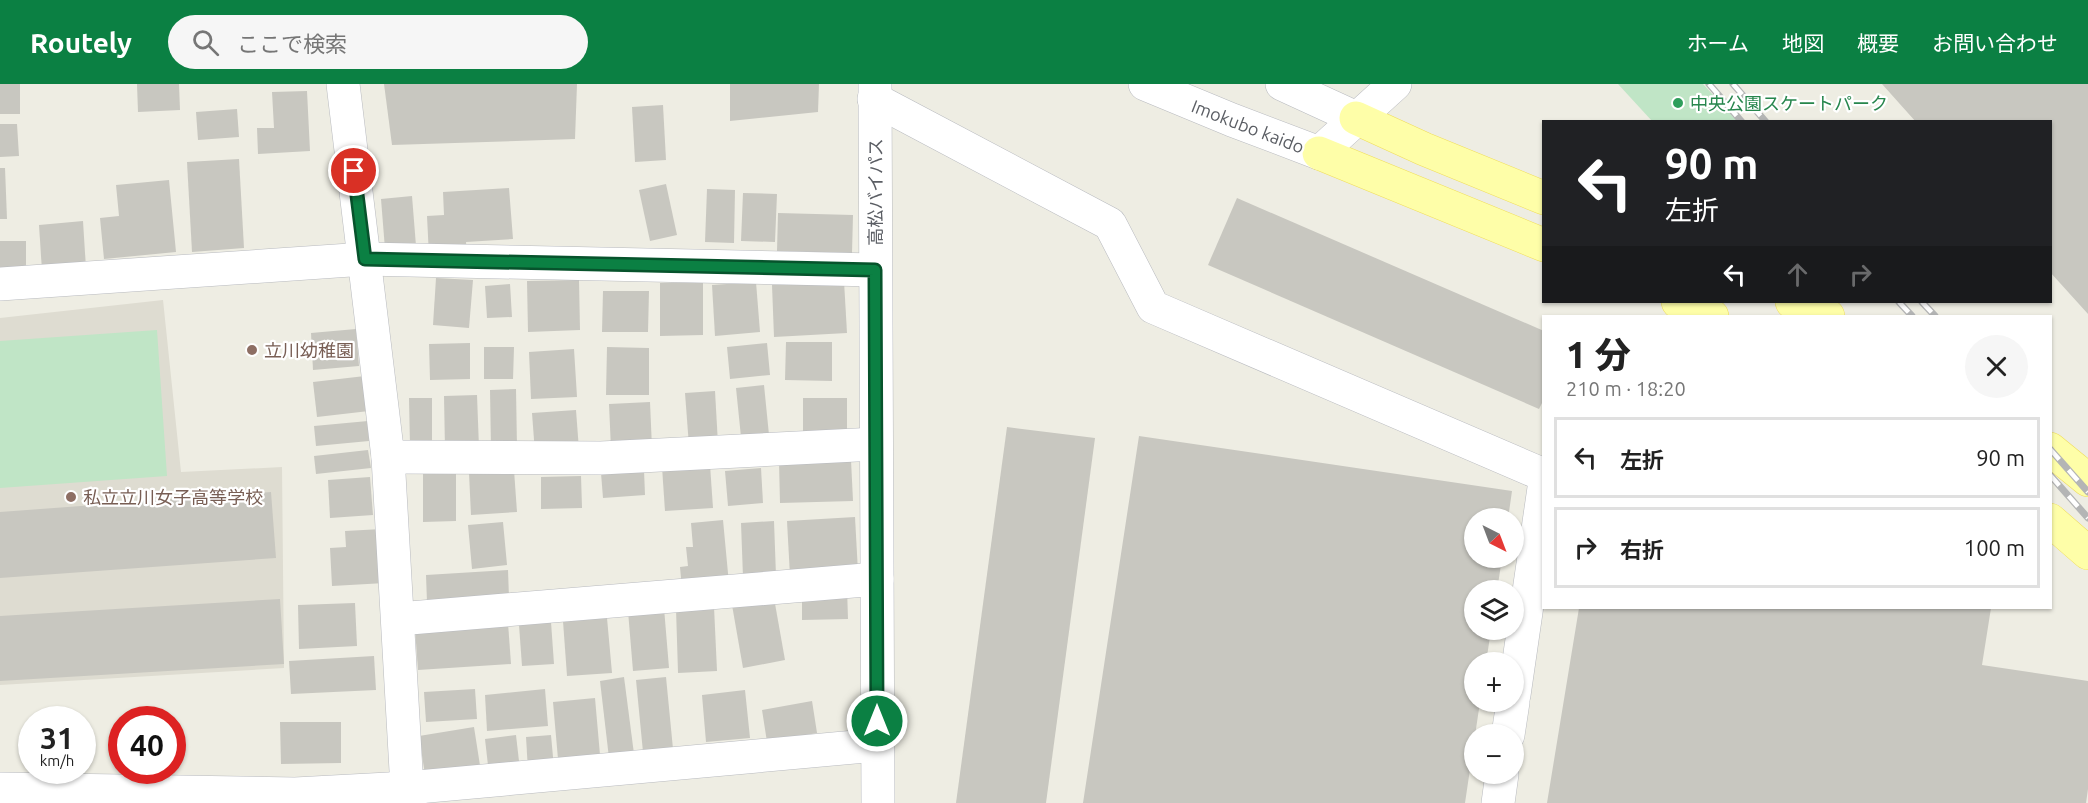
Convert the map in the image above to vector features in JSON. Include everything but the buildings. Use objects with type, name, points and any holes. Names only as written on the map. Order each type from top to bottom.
[{"type":"main road","points":[[1356,118],[1424,149],[1542,197]]},
{"type":"main road","points":[[1319,153],[1542,244]]},
{"type":"main road","points":[[1680,303],[1710,315]]},
{"type":"main road","points":[[1795,303],[1825,315]]},
{"type":"main road","points":[[2052,451],[2088,480]]},
{"type":"main road","points":[[2052,522],[2088,553]]},
{"type":"street","points":[[343,84],[388,457],[409,796]]},
{"type":"street","name":"Imokubo kaido","points":[[1145,84],[1263,133],[1319,153]]},
{"type":"street","points":[[1319,153],[1395,84]]},
{"type":"street","points":[[1263,133],[1301,87],[1356,118]]},
{"type":"street","points":[[875,92],[1110,224],[1153,307],[1542,474]]},
{"type":"street","name":"高松バイパス","points":[[875,92],[878,803]]},
{"type":"street","points":[[0,284],[365,259],[875,270]]},
{"type":"street","points":[[388,457],[601,458],[876,444]]},
{"type":"street","points":[[1520,652],[1542,502]]},
{"type":"street","points":[[398,619],[877,579]]},
{"type":"street","points":[[0,789],[409,796],[877,745]]},
{"type":"street","points":[[1498,803],[1501,784]]},
{"type":"shaded area","points":[[163,300],[181,472],[282,467],[284,668],[0,685],[0,318]]},
{"type":"green space","name":"中央公園スケートパーク","points":[[1618,84],[1703,84],[1736,120],[1651,120]]},
{"type":"green space","points":[[157,330],[167,476],[0,488],[0,341]]},
{"type":"railway","points":[[1709,84],[1740,120]]},
{"type":"railway","points":[[1733,84],[1764,120]]},
{"type":"railway","points":[[1900,303],[1911,315]]},
{"type":"railway","points":[[1923,303],[1934,315]]},
{"type":"railway","points":[[2052,451],[2088,492]]},
{"type":"railway","points":[[2052,477],[2088,518]]},
{"type":"place","name":"中央公園スケートパーク","points":[[1678,103]]},
{"type":"place","name":"立川幼稚園","points":[[252,350]]},
{"type":"place","name":"私立立川女子高等学校","points":[[71,497]]},
{"type":"route","points":[[354,171],[365,259],[875,270],[877,721]]}]
